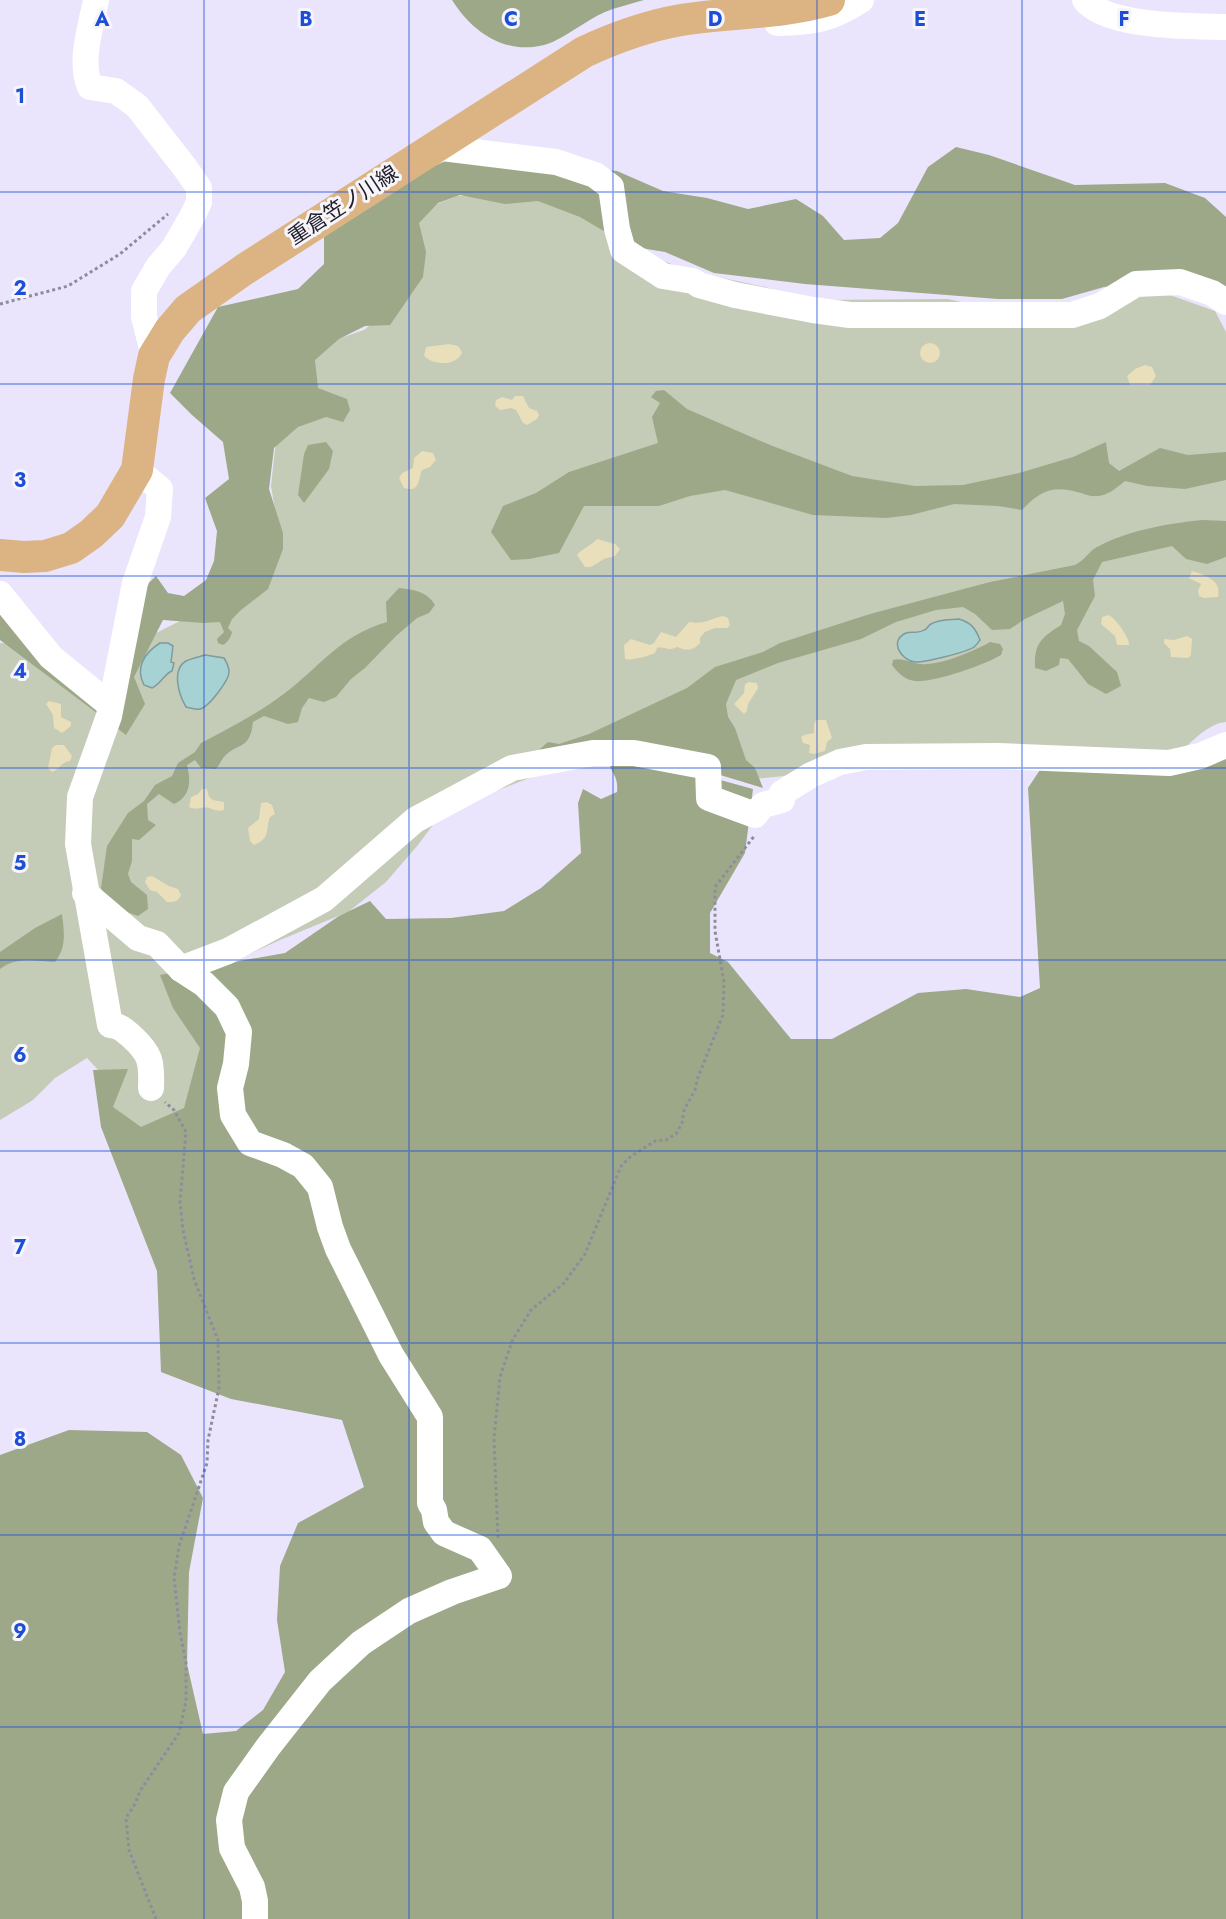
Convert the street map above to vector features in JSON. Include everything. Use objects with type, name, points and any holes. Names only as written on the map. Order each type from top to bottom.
[{"type":"main road","name":"重倉笠ノ川線","points":[[0,555],[45,556],[71,548],[91,534],[110,516],[137,470],[154,356],[170,330],[188,309],[244,269],[584,52],[616,37],[682,20],[774,10],[829,0]]},
{"type":"street","points":[[96,0],[85,60],[85,77],[90,87],[116,91],[137,106],[199,188],[199,202],[193,215],[174,248],[158,267],[144,291],[144,317],[154,356]]},
{"type":"street","points":[[774,10],[777,23],[800,22],[825,19],[861,0]]},
{"type":"street","points":[[1085,0],[1102,14],[1129,20],[1226,27]]},
{"type":"street","points":[[434,147],[556,162],[595,175],[611,187],[617,229],[623,250],[663,276],[693,281],[699,285],[735,295],[850,315],[1072,315],[1100,306],[1136,284],[1180,282],[1212,293],[1226,302]]},
{"type":"street","points":[[137,470],[160,489],[158,517],[135,583],[109,716],[80,797],[78,844],[110,1025],[121,1026],[146,1049],[152,1070],[151,1088]]},
{"type":"street","points":[[0,594],[51,657],[110,705]]},
{"type":"street","points":[[181,969],[228,951],[324,899],[415,820],[512,768],[593,753],[634,753],[708,767],[709,798],[755,815],[763,805],[782,800],[782,793],[811,775],[840,762],[866,757],[998,756],[1168,762],[1200,756],[1226,745]]},
{"type":"street","points":[[85,893],[138,938],[157,944],[181,969],[204,984],[227,1007],[239,1032],[236,1064],[230,1088],[233,1115],[250,1143],[283,1155],[303,1166],[321,1187],[330,1227],[338,1249],[391,1355],[430,1417],[430,1503],[436,1522],[444,1533],[480,1549],[499,1576],[452,1592],[409,1611],[361,1643],[321,1681],[268,1747],[236,1792],[229,1820],[232,1848],[252,1887],[255,1919]]},
{"type":"path","points":[[0,304],[68,286],[120,254],[173,210]]},
{"type":"path","points":[[499,1576],[494,1438],[500,1377],[512,1341],[531,1310],[564,1283],[585,1254],[621,1166],[630,1157],[656,1141],[666,1140],[676,1134],[682,1123],[684,1110],[695,1090],[723,1015],[724,982],[715,931],[715,887],[782,800]]},
{"type":"path","points":[[151,1088],[174,1110],[186,1132],[180,1202],[183,1230],[194,1278],[218,1340],[219,1388],[208,1440],[207,1463],[179,1545],[174,1578],[180,1633],[186,1662],[186,1701],[179,1732],[140,1791],[126,1818],[129,1850],[156,1919]]},
{"type":"shaded area","points":[[452,0],[644,0],[605,12],[551,43],[516,47],[503,44],[480,31],[469,22]]},
{"type":"shaded area","points":[[956,147],[989,155],[1075,185],[1165,183],[1205,198],[1226,217],[1226,310],[1152,283],[1104,287],[1062,299],[998,299],[805,284],[714,273],[665,252],[629,246],[580,217],[538,201],[505,204],[460,195],[438,203],[419,223],[426,252],[423,277],[390,325],[365,326],[339,339],[315,360],[318,388],[347,399],[350,410],[343,422],[326,417],[298,427],[274,448],[269,489],[283,533],[283,549],[268,589],[232,619],[228,628],[232,632],[230,638],[223,645],[218,643],[217,639],[224,632],[220,622],[163,620],[134,677],[145,704],[126,735],[0,640],[0,600],[109,688],[133,598],[156,576],[168,593],[184,596],[206,580],[214,561],[217,531],[205,498],[229,479],[223,442],[170,393],[218,307],[298,289],[324,264],[324,223],[344,206],[466,152],[563,167],[617,171],[663,191],[707,198],[748,209],[796,199],[823,216],[844,240],[880,238],[898,223],[928,167]]},
{"type":"shaded area","points":[[499,195],[541,201],[576,213],[634,250],[690,271],[765,287],[811,300],[948,299],[1000,311],[1057,318],[1142,293],[1164,293],[1215,311],[1226,332],[1226,722],[1212,726],[1205,731],[1175,759],[820,766],[784,776],[753,779],[647,750],[545,772],[478,798],[438,818],[386,882],[348,912],[241,958],[214,966],[202,1031],[203,1067],[189,1113],[145,1128],[105,1119],[101,1073],[87,1058],[55,1078],[33,1100],[0,1120],[0,643],[18,644],[102,713],[129,677],[154,634],[180,621],[281,545],[271,486],[275,449],[308,360],[323,344],[364,330],[383,315],[416,234],[422,210],[457,196]]},
{"type":"shaded area","points":[[664,390],[687,409],[770,445],[852,476],[915,486],[963,485],[1019,473],[1073,457],[1106,442],[1109,463],[1119,471],[1160,448],[1188,455],[1226,452],[1226,480],[1185,489],[1147,486],[1125,481],[1112,491],[1100,496],[1068,490],[1053,490],[1040,495],[1022,510],[998,506],[954,504],[911,515],[886,518],[813,515],[725,490],[690,496],[659,506],[584,506],[559,553],[511,560],[491,532],[503,506],[536,493],[569,472],[658,443],[652,417],[660,403],[651,397],[656,391]]},
{"type":"shaded area","points":[[326,442],[333,451],[329,469],[304,503],[298,495],[304,454],[308,445]]},
{"type":"shaded area","points":[[1202,520],[1226,521],[1226,557],[1207,564],[1186,559],[1172,546],[1102,562],[1093,580],[1095,596],[1077,630],[1079,641],[1089,646],[1117,672],[1121,686],[1106,694],[1088,684],[1068,659],[1060,658],[1059,665],[1046,671],[1035,668],[1036,653],[1040,642],[1061,625],[1065,614],[1063,601],[1025,619],[1010,629],[992,630],[975,614],[963,607],[936,610],[896,622],[861,639],[778,663],[736,680],[726,704],[728,717],[735,728],[746,760],[755,768],[763,788],[717,774],[540,753],[540,749],[548,742],[559,744],[589,734],[687,688],[715,667],[763,652],[780,643],[870,614],[990,582],[1075,565],[1094,549],[1122,536],[1161,526]]},
{"type":"shaded area","points":[[399,588],[424,594],[435,605],[429,613],[417,618],[396,636],[351,679],[336,697],[324,702],[309,698],[302,708],[298,722],[288,724],[264,716],[253,722],[246,742],[229,752],[216,769],[201,768],[195,760],[187,765],[188,788],[180,801],[174,804],[159,794],[147,804],[148,820],[156,825],[139,840],[132,839],[132,861],[128,874],[131,882],[147,895],[148,909],[138,916],[110,906],[101,888],[107,846],[128,813],[144,801],[155,785],[172,776],[178,763],[195,752],[201,743],[275,700],[343,643],[370,628],[387,622],[386,602]]},
{"type":"shaded area","points":[[959,619],[970,624],[976,632],[980,640],[974,647],[920,662],[910,661],[899,650],[898,641],[906,633],[922,631],[937,621]]},
{"type":"shaded area","points":[[990,642],[1000,644],[1003,649],[1001,655],[971,668],[933,679],[915,681],[908,679],[892,665],[893,660],[896,659],[921,664],[937,663]]},
{"type":"shaded area","points":[[160,643],[173,646],[171,662],[174,663],[172,671],[152,688],[144,685],[140,673],[141,667],[149,651]]},
{"type":"shaded area","points":[[205,655],[224,658],[229,668],[228,676],[218,693],[204,707],[197,709],[186,707],[179,690],[179,670],[186,661]]},
{"type":"shaded area","points":[[1053,750],[1226,750],[1226,1919],[0,1919],[0,1455],[69,1430],[147,1432],[181,1455],[203,1498],[189,1572],[187,1664],[203,1734],[236,1731],[263,1710],[285,1672],[277,1620],[280,1566],[298,1523],[364,1487],[342,1420],[231,1399],[161,1372],[157,1271],[101,1127],[93,1070],[128,1069],[113,1107],[141,1127],[184,1108],[200,1048],[173,1008],[160,975],[285,953],[339,916],[370,901],[386,919],[451,918],[504,911],[541,888],[581,853],[578,803],[583,789],[601,799],[617,792],[617,781],[609,758],[677,768],[753,789],[745,853],[710,913],[710,953],[728,962],[791,1039],[832,1039],[918,993],[966,989],[1020,997],[1040,988],[1028,788]]},
{"type":"shaded area","points":[[62,914],[63,945],[55,962],[19,961],[0,969],[0,952],[35,928]]},
{"type":"sand","points":[[926,343],[934,343],[940,349],[940,357],[934,363],[926,363],[920,357],[920,349]]},
{"type":"sand","points":[[449,344],[458,346],[462,352],[456,360],[439,363],[424,356],[426,347]]},
{"type":"sand","points":[[1145,365],[1152,367],[1156,376],[1150,385],[1130,385],[1127,376],[1135,369]]},
{"type":"sand","points":[[515,396],[523,396],[529,408],[537,411],[539,415],[537,419],[527,425],[523,423],[516,410],[511,408],[500,410],[495,406],[496,400],[502,397],[512,400]]},
{"type":"sand","points":[[422,451],[433,453],[436,460],[430,467],[422,470],[416,487],[404,488],[399,478],[402,473],[413,468],[414,458]]},
{"type":"sand","points":[[597,539],[615,544],[620,549],[615,556],[604,559],[591,567],[585,567],[577,555]]},
{"type":"sand","points":[[1192,571],[1215,582],[1219,591],[1218,597],[1199,596],[1198,591],[1201,584],[1189,578]]},
{"type":"sand","points":[[1109,615],[1122,629],[1129,645],[1117,645],[1115,636],[1101,624],[1102,617]]},
{"type":"sand","points":[[723,616],[728,618],[730,625],[727,628],[715,628],[705,632],[700,638],[700,643],[692,649],[657,648],[655,653],[635,659],[625,659],[624,645],[631,639],[650,645],[661,632],[676,637],[689,622],[703,622]]},
{"type":"sand","points":[[1187,636],[1192,639],[1191,655],[1188,658],[1171,657],[1170,649],[1164,643],[1164,639],[1174,640]]},
{"type":"sand","points":[[757,683],[758,688],[744,714],[734,704],[744,693],[745,684]]},
{"type":"sand","points":[[49,701],[61,704],[61,717],[71,722],[71,726],[62,733],[54,728],[53,715],[46,704]]},
{"type":"sand","points":[[816,720],[826,720],[832,738],[827,742],[825,751],[814,754],[809,753],[810,745],[803,743],[801,737],[814,733]]},
{"type":"sand","points":[[56,745],[64,745],[72,756],[70,761],[52,772],[48,768],[52,748]]},
{"type":"sand","points":[[202,789],[207,789],[209,797],[213,800],[224,802],[224,810],[189,807],[191,797]]},
{"type":"sand","points":[[267,802],[272,805],[275,814],[270,817],[263,840],[254,845],[250,841],[248,828],[259,819],[261,803]]},
{"type":"sand","points":[[152,876],[178,889],[181,895],[179,899],[167,902],[157,892],[150,890],[145,882],[147,877]]}]
